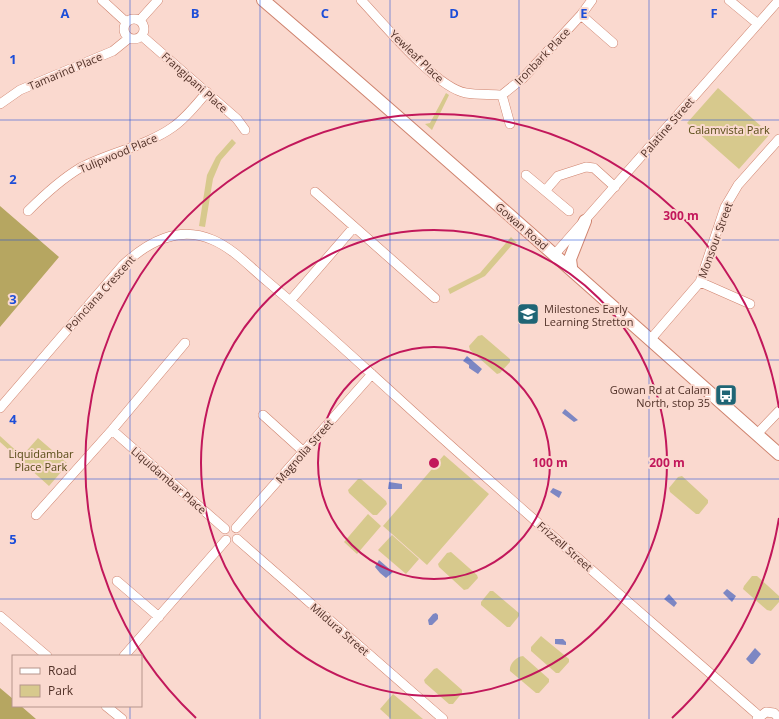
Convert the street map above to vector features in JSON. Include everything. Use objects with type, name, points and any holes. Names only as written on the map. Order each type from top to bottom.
[{"type":"main road","name":"Gowan Road","points":[[263,0],[571,267],[650,340],[779,454]]},
{"type":"main road","points":[[571,267],[570,259],[585,221]]},
{"type":"street","points":[[102,0],[126,22]]},
{"type":"street","points":[[140,20],[158,0]]},
{"type":"street","name":"Yewleaf Place","points":[[361,0],[432,75],[450,88],[465,93],[502,95]]},
{"type":"street","name":"Ironbark Place","points":[[502,95],[523,78],[581,15],[592,0]]},
{"type":"street","points":[[729,0],[758,24]]},
{"type":"street","name":"Palatine Street","points":[[555,254],[779,0]]},
{"type":"street","points":[[581,15],[613,43]]},
{"type":"street","points":[[135,18],[140,20],[144,26],[142,36],[136,39],[126,36],[124,29],[126,22],[135,18]]},
{"type":"street","name":"Frangipani Place","points":[[142,36],[207,92],[236,119],[245,130]]},
{"type":"street","name":"Tamarind Place","points":[[0,104],[20,90],[113,51],[129,38]]},
{"type":"street","name":"Tulipwood Place","points":[[28,212],[48,191],[80,168],[144,142],[172,127],[184,118],[207,92]]},
{"type":"street","points":[[502,95],[510,124]]},
{"type":"street","name":"Monsour Street","points":[[650,340],[700,282],[725,207],[738,185],[779,139]]},
{"type":"street","points":[[545,191],[558,176],[586,167],[594,168],[615,187]]},
{"type":"street","points":[[526,175],[569,211]]},
{"type":"street","points":[[315,192],[435,298]]},
{"type":"street","points":[[290,300],[354,227]]},
{"type":"street","name":"Poinciana Crescent","points":[[0,408],[123,265],[139,250],[153,242],[170,236],[186,234],[211,239],[232,251],[290,300],[372,374]]},
{"type":"street","points":[[700,282],[750,304]]},
{"type":"street","points":[[36,515],[112,430],[185,343]]},
{"type":"street","name":"Magnolia Street","points":[[236,528],[372,374]]},
{"type":"street","name":"Frizzell Street","points":[[372,374],[447,443],[758,717]]},
{"type":"street","points":[[757,434],[779,410]]},
{"type":"street","points":[[263,415],[304,452]]},
{"type":"street","name":"Liquidambar Place","points":[[112,430],[225,529]]},
{"type":"street","points":[[232,526],[236,528],[239,535],[237,539],[233,542],[226,540],[223,535],[225,529],[232,526]]},
{"type":"street","name":"Mildura Street","points":[[237,539],[443,719]]},
{"type":"street","points":[[125,655],[226,540]]},
{"type":"street","points":[[117,581],[159,616]]},
{"type":"street","points":[[0,616],[46,655]]},
{"type":"street","points":[[107,707],[122,719]]},
{"type":"street","points":[[758,717],[770,712],[778,715]]},
{"type":"green space","name":"Calamvista Park","points":[[718,88],[770,134],[739,169],[687,123]]},
{"type":"green space","points":[[446,93],[449,95],[432,130],[425,124],[430,123]]},
{"type":"green space","points":[[232,139],[236,143],[221,160],[213,179],[205,227],[199,226],[207,175],[216,157]]},
{"type":"green space","points":[[511,237],[517,243],[512,245],[485,276],[450,294],[448,289],[480,273]]},
{"type":"green space","points":[[482,335],[510,359],[510,362],[500,373],[497,374],[470,350],[469,346],[478,336]]},
{"type":"green space","name":"Liquidambar Place Park","points":[[0,436],[22,456],[38,438],[68,464],[49,486],[0,442]]},
{"type":"green space","points":[[444,455],[489,494],[427,565],[383,526]]},
{"type":"green space","points":[[682,476],[708,500],[708,503],[699,514],[696,514],[670,492],[669,488],[678,477]]},
{"type":"green space","points":[[358,479],[361,479],[386,501],[387,504],[377,515],[373,515],[349,493],[348,490]]},
{"type":"green space","points":[[368,514],[381,526],[357,554],[344,542]]},
{"type":"green space","points":[[392,535],[419,559],[406,574],[378,550]]},
{"type":"green space","points":[[451,552],[477,575],[478,578],[468,589],[464,590],[439,567],[438,564],[447,553]]},
{"type":"green space","points":[[752,576],[757,576],[779,596],[779,602],[771,611],[767,610],[743,589]]},
{"type":"green space","points":[[490,591],[493,591],[519,613],[519,616],[510,627],[507,627],[481,605],[481,602]]},
{"type":"green space","points":[[541,636],[569,659],[569,662],[559,673],[556,673],[531,651],[531,647]]},
{"type":"green space","points":[[523,656],[549,679],[549,682],[539,693],[536,693],[510,671],[514,661]]},
{"type":"green space","points":[[437,668],[462,690],[462,693],[453,704],[449,704],[425,683],[424,680],[434,669]]},
{"type":"green space","points":[[393,694],[423,719],[391,719],[380,709]]},
{"type":"shaded area","points":[[0,206],[59,257],[0,327]]},
{"type":"shaded area","points":[[0,688],[12,698],[12,707],[22,707],[36,719],[0,719]]},
{"type":"water","points":[[467,356],[482,369],[478,374],[469,368],[469,365],[463,361]]},
{"type":"water","points":[[565,409],[578,420],[574,422],[562,413]]},
{"type":"water","points":[[389,482],[402,484],[402,489],[388,489]]},
{"type":"water","points":[[553,488],[562,492],[559,498],[550,492]]},
{"type":"water","points":[[379,560],[393,572],[386,578],[375,567]]},
{"type":"water","points":[[727,589],[736,596],[732,602],[723,593]]},
{"type":"water","points":[[669,594],[677,603],[674,607],[664,599]]},
{"type":"water","points":[[436,613],[438,615],[438,619],[432,625],[429,625],[428,620],[433,614]]},
{"type":"water","points":[[555,639],[563,639],[566,642],[566,645],[555,644]]},
{"type":"water","points":[[755,648],[761,654],[753,664],[751,664],[746,659]]},
{"type":"place","name":"Milestones Early Learning Stretton","points":[[528,314]]},
{"type":"place","name":"Gowan Rd at Calam North, stop 35","points":[[726,395]]}]
